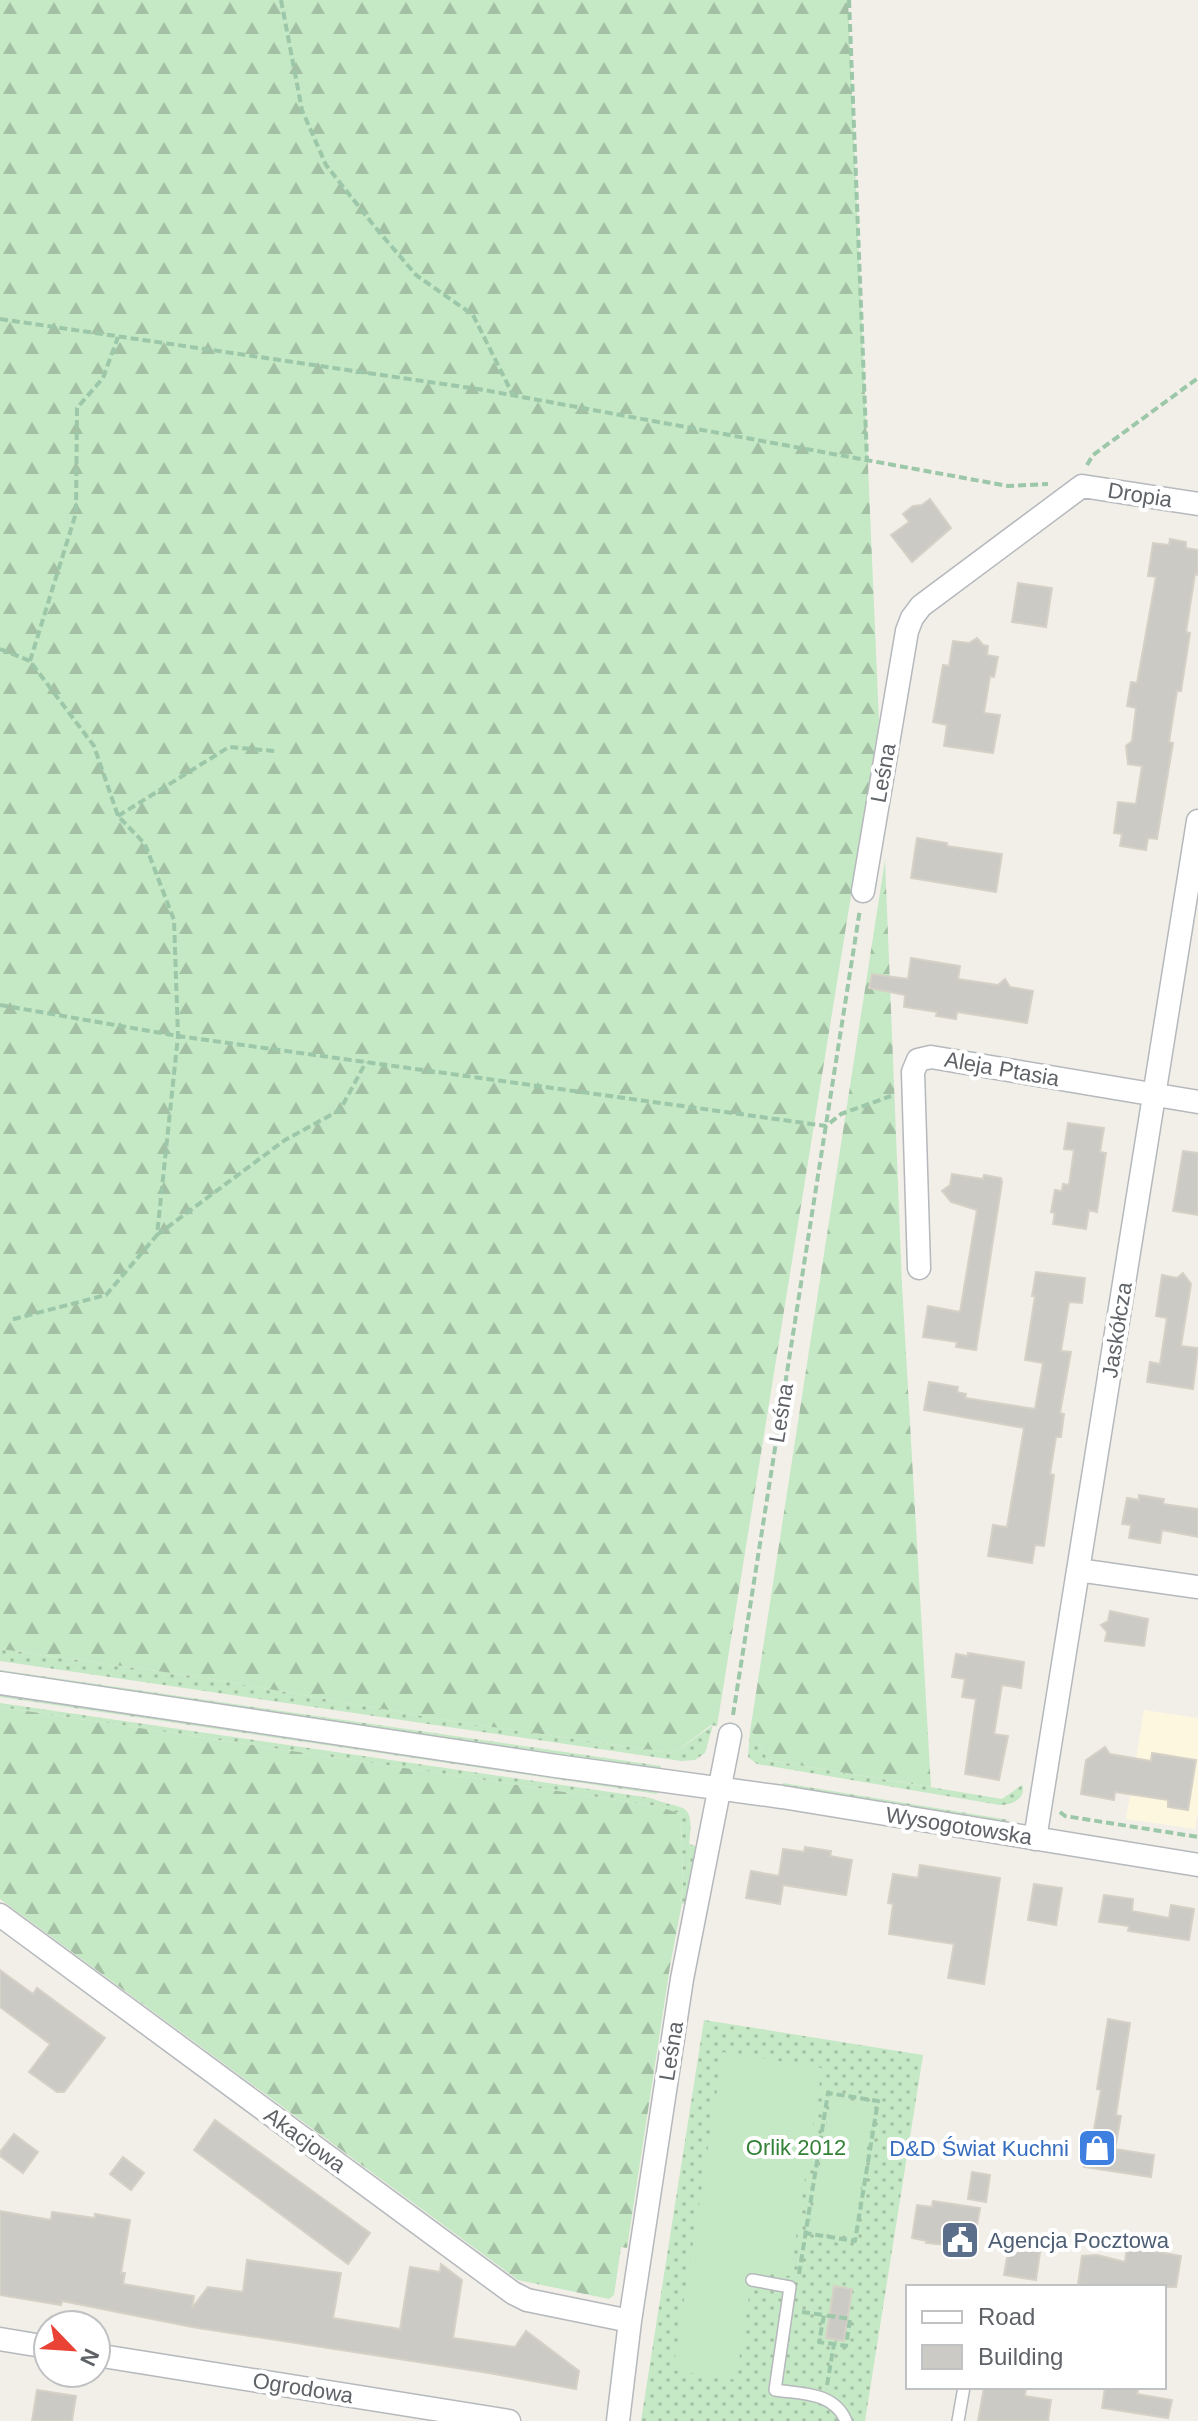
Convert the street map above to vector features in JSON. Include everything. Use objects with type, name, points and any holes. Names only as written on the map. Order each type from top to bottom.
[{"type":"street","name":"Dropia","points":[[1082,486],[1198,504]]},
{"type":"street","name":"Leśna","points":[[863,891],[907,631],[912,618],[921,606],[1082,486]]},
{"type":"street","name":"Jaskółcza","points":[[1035,1839],[1198,821]]},
{"type":"street","name":"Aleja Ptasia","points":[[919,1268],[913,1088],[914,1065],[918,1060],[931,1057],[1198,1102]]},
{"type":"street","points":[[1078,1570],[1198,1587]]},
{"type":"street","name":"Wysogotowska","points":[[0,1683],[719,1788],[1198,1865]]},
{"type":"street","name":"Leśna","points":[[618,2421],[630,2321],[682,1979],[730,1735]]},
{"type":"street","name":"Akacjowa","points":[[0,1915],[513,2293],[527,2300],[630,2321]]},
{"type":"street","points":[[0,2339],[32,2344]]},
{"type":"street","name":"Ogrodowa","points":[[112,2358],[509,2421]]},
{"type":"lane","points":[[752,2280],[790,2287],[775,2390],[835,2403],[846,2421]]},
{"type":"lane","points":[[958,2421],[964,2389]]},
{"type":"path","points":[[281,0],[302,110],[326,165],[416,275],[473,315],[513,396]]},
{"type":"path","points":[[849,0],[867,460]]},
{"type":"path","points":[[0,319],[513,396],[1008,486],[1042,483],[1082,486],[1082,476],[1093,455],[1198,378]]},
{"type":"path","points":[[30,661],[76,513],[77,408],[103,378],[118,337]]},
{"type":"path","points":[[0,649],[30,661],[94,746],[118,816],[145,844],[174,920],[178,1036],[157,1235]]},
{"type":"path","points":[[118,816],[229,747],[275,751]]},
{"type":"path","name":"Leśna","points":[[730,1735],[863,891]]},
{"type":"path","points":[[0,1005],[178,1036],[826,1126],[841,1114],[913,1088]]},
{"type":"path","points":[[10,1320],[106,1295],[157,1235],[285,1140],[340,1110],[366,1062]]},
{"type":"path","points":[[1061,1813],[1198,1837]]},
{"type":"path","points":[[790,2287],[799,2277],[805,2233],[828,2093],[878,2101],[855,2241],[805,2233]]},
{"type":"path","points":[[824,2315],[850,2319],[846,2346],[834,2344],[819,2342],[824,2315]]},
{"type":"path","points":[[825,2399],[834,2344]]},
{"type":"shaded area","points":[[1144,1710],[1198,1718],[1198,1811],[1195,1829],[1126,1819]]},
{"type":"green space","points":[[0,0],[848,0],[879,722],[717,1726],[711,1725],[674,1753],[457,1722],[200,1677],[0,1649]]},
{"type":"green space","points":[[885,860],[902,1285],[931,1787],[768,1760],[750,1732]]},
{"type":"green space","points":[[0,1649],[200,1677],[457,1722],[674,1753],[713,1725],[705,1753],[695,1760],[681,1761],[0,1661]]},
{"type":"green space","points":[[0,1670],[661,1766],[660,1770],[0,1673]]},
{"type":"green space","points":[[0,1694],[658,1791],[657,1794],[0,1697]]},
{"type":"green space","points":[[0,1703],[651,1798],[684,1809],[690,1819],[689,1844],[698,1847],[686,1904],[680,1903],[683,1888],[681,1814],[657,1806],[0,1707]]},
{"type":"green space","points":[[0,1707],[657,1806],[681,1814],[682,1903],[627,2248],[621,2247],[614,2295],[609,2299],[518,2280],[0,1899]]},
{"type":"green space","points":[[750,1732],[768,1760],[1002,1799],[1022,1785],[1023,1790],[1014,1802],[1000,1805],[757,1764],[748,1757]]},
{"type":"green space","points":[[783,1783],[1009,1820],[999,1822],[782,1786]]},
{"type":"green space","name":"Orlik 2012","points":[[704,2020],[923,2055],[865,2421],[641,2421]]},
{"type":"green space","points":[[723,2052],[822,2068],[790,2276],[753,2271],[736,2380],[673,2370]]},
{"type":"green space","points":[[831,2097],[874,2104],[853,2237],[809,2231]]},
{"type":"building","points":[[930,499],[951,528],[912,562],[891,535],[909,522],[903,514]]},
{"type":"building","points":[[1170,539],[1186,542],[1186,548],[1198,550],[1198,575],[1195,574],[1186,632],[1190,633],[1181,691],[1177,691],[1169,742],[1173,743],[1157,839],[1148,838],[1146,850],[1120,846],[1122,834],[1114,833],[1118,802],[1136,804],[1142,766],[1128,764],[1126,746],[1132,741],[1136,708],[1127,706],[1131,682],[1137,683],[1156,577],[1148,576],[1153,543],[1169,545]]},
{"type":"building","points":[[1018,583],[1052,588],[1046,627],[1012,622]]},
{"type":"building","points":[[977,638],[988,646],[987,655],[998,657],[994,677],[990,676],[984,713],[1000,715],[993,753],[944,746],[947,725],[933,722],[943,665],[949,666],[953,641],[969,643]]},
{"type":"building","points":[[917,838],[1002,854],[996,892],[911,878]]},
{"type":"building","points":[[911,958],[960,966],[958,979],[998,985],[1005,979],[1010,987],[1033,991],[1027,1023],[957,1012],[956,1019],[936,1016],[937,1012],[904,1007],[905,995],[869,988],[872,974],[908,979]]},
{"type":"building","points":[[1068,1123],[1104,1128],[1100,1152],[1106,1153],[1097,1212],[1089,1210],[1086,1229],[1053,1224],[1055,1213],[1051,1212],[1055,1190],[1062,1191],[1063,1184],[1069,1185],[1074,1150],[1064,1149]]},
{"type":"building","points":[[1183,1151],[1198,1153],[1198,1215],[1173,1211]]},
{"type":"building","points":[[952,1174],[983,1179],[984,1175],[1001,1178],[1002,1182],[976,1350],[956,1347],[957,1342],[923,1337],[928,1306],[960,1312],[977,1210],[951,1202],[942,1191],[950,1185]]},
{"type":"building","points":[[1036,1272],[1085,1278],[1082,1303],[1069,1302],[1061,1351],[1071,1352],[1060,1413],[1064,1414],[1061,1437],[1056,1437],[1050,1474],[1054,1475],[1044,1546],[1035,1545],[1032,1563],[988,1556],[993,1525],[1007,1527],[1024,1428],[924,1410],[929,1382],[958,1387],[957,1392],[966,1394],[965,1398],[1035,1409],[1043,1363],[1025,1360]]},
{"type":"building","points":[[1183,1273],[1191,1284],[1181,1346],[1198,1348],[1193,1389],[1147,1382],[1150,1362],[1160,1364],[1167,1318],[1156,1316],[1162,1275],[1177,1278]]},
{"type":"building","points":[[1139,1495],[1164,1499],[1163,1504],[1198,1509],[1198,1537],[1162,1530],[1160,1543],[1129,1538],[1131,1525],[1122,1524],[1127,1498],[1139,1500]]},
{"type":"building","points":[[1110,1611],[1148,1619],[1144,1646],[1105,1641],[1107,1632],[1101,1625],[1108,1621]]},
{"type":"building","points":[[968,1653],[1024,1662],[1021,1688],[1002,1685],[994,1734],[1008,1736],[999,1780],[965,1774],[976,1699],[962,1697],[965,1679],[952,1677],[956,1654],[968,1656]]},
{"type":"building","points":[[1105,1747],[1110,1754],[1151,1761],[1152,1753],[1196,1760],[1188,1810],[1168,1807],[1168,1800],[1115,1792],[1114,1800],[1081,1794],[1086,1760]]},
{"type":"building","points":[[805,1847],[831,1851],[830,1856],[852,1860],[846,1895],[783,1885],[780,1904],[746,1898],[751,1871],[779,1876],[783,1849],[804,1852]]},
{"type":"building","points":[[920,1865],[1000,1878],[984,1984],[948,1978],[954,1944],[889,1934],[893,1904],[888,1903],[893,1874],[918,1878]]},
{"type":"building","points":[[1034,1884],[1062,1888],[1056,1925],[1028,1920]]},
{"type":"building","points":[[1104,1895],[1133,1899],[1132,1911],[1169,1918],[1171,1905],[1194,1909],[1189,1940],[1128,1931],[1129,1926],[1099,1922]]},
{"type":"building","points":[[0,1970],[33,1994],[37,1988],[105,2038],[64,2092],[57,2092],[29,2072],[50,2044],[0,2007]]},
{"type":"building","points":[[1108,2019],[1130,2023],[1116,2115],[1121,2116],[1115,2149],[1154,2155],[1151,2177],[1084,2167],[1101,2090],[1097,2089]]},
{"type":"building","points":[[215,2120],[370,2233],[348,2264],[194,2150]]},
{"type":"building","points":[[14,2134],[38,2152],[23,2173],[0,2156]]},
{"type":"building","points":[[123,2157],[144,2173],[131,2190],[110,2174]]},
{"type":"building","points":[[972,2172],[990,2175],[986,2202],[968,2199]]},
{"type":"building","points":[[933,2201],[980,2208],[975,2236],[968,2235],[966,2247],[926,2243],[912,2238],[917,2205],[932,2207]]},
{"type":"building","points":[[0,2211],[51,2220],[52,2212],[95,2218],[95,2214],[130,2220],[121,2273],[125,2273],[123,2284],[194,2296],[192,2308],[208,2287],[243,2292],[247,2260],[341,2273],[333,2318],[400,2329],[410,2267],[440,2272],[441,2264],[462,2280],[453,2338],[515,2347],[526,2331],[579,2371],[576,2389],[192,2327],[112,2309],[0,2295]]},
{"type":"building","points":[[1010,2240],[1041,2245],[1036,2280],[1004,2275]]},
{"type":"building","points":[[1127,2246],[1181,2256],[1176,2287],[1078,2284],[1082,2256],[1097,2255],[1125,2262]]},
{"type":"building","points":[[834,2286],[852,2289],[844,2341],[826,2338]]},
{"type":"building","points":[[984,2389],[1026,2389],[1025,2396],[1051,2400],[1048,2421],[978,2421]]},
{"type":"building","points":[[1105,2389],[1138,2389],[1137,2394],[1172,2400],[1168,2418],[1102,2408]]},
{"type":"building","points":[[37,2390],[76,2396],[72,2421],[32,2421]]},
{"type":"place","name":"D&D Świat Kuchni","points":[[1097,2148]]},
{"type":"place","name":"Agencja Pocztowa","points":[[960,2240]]}]
